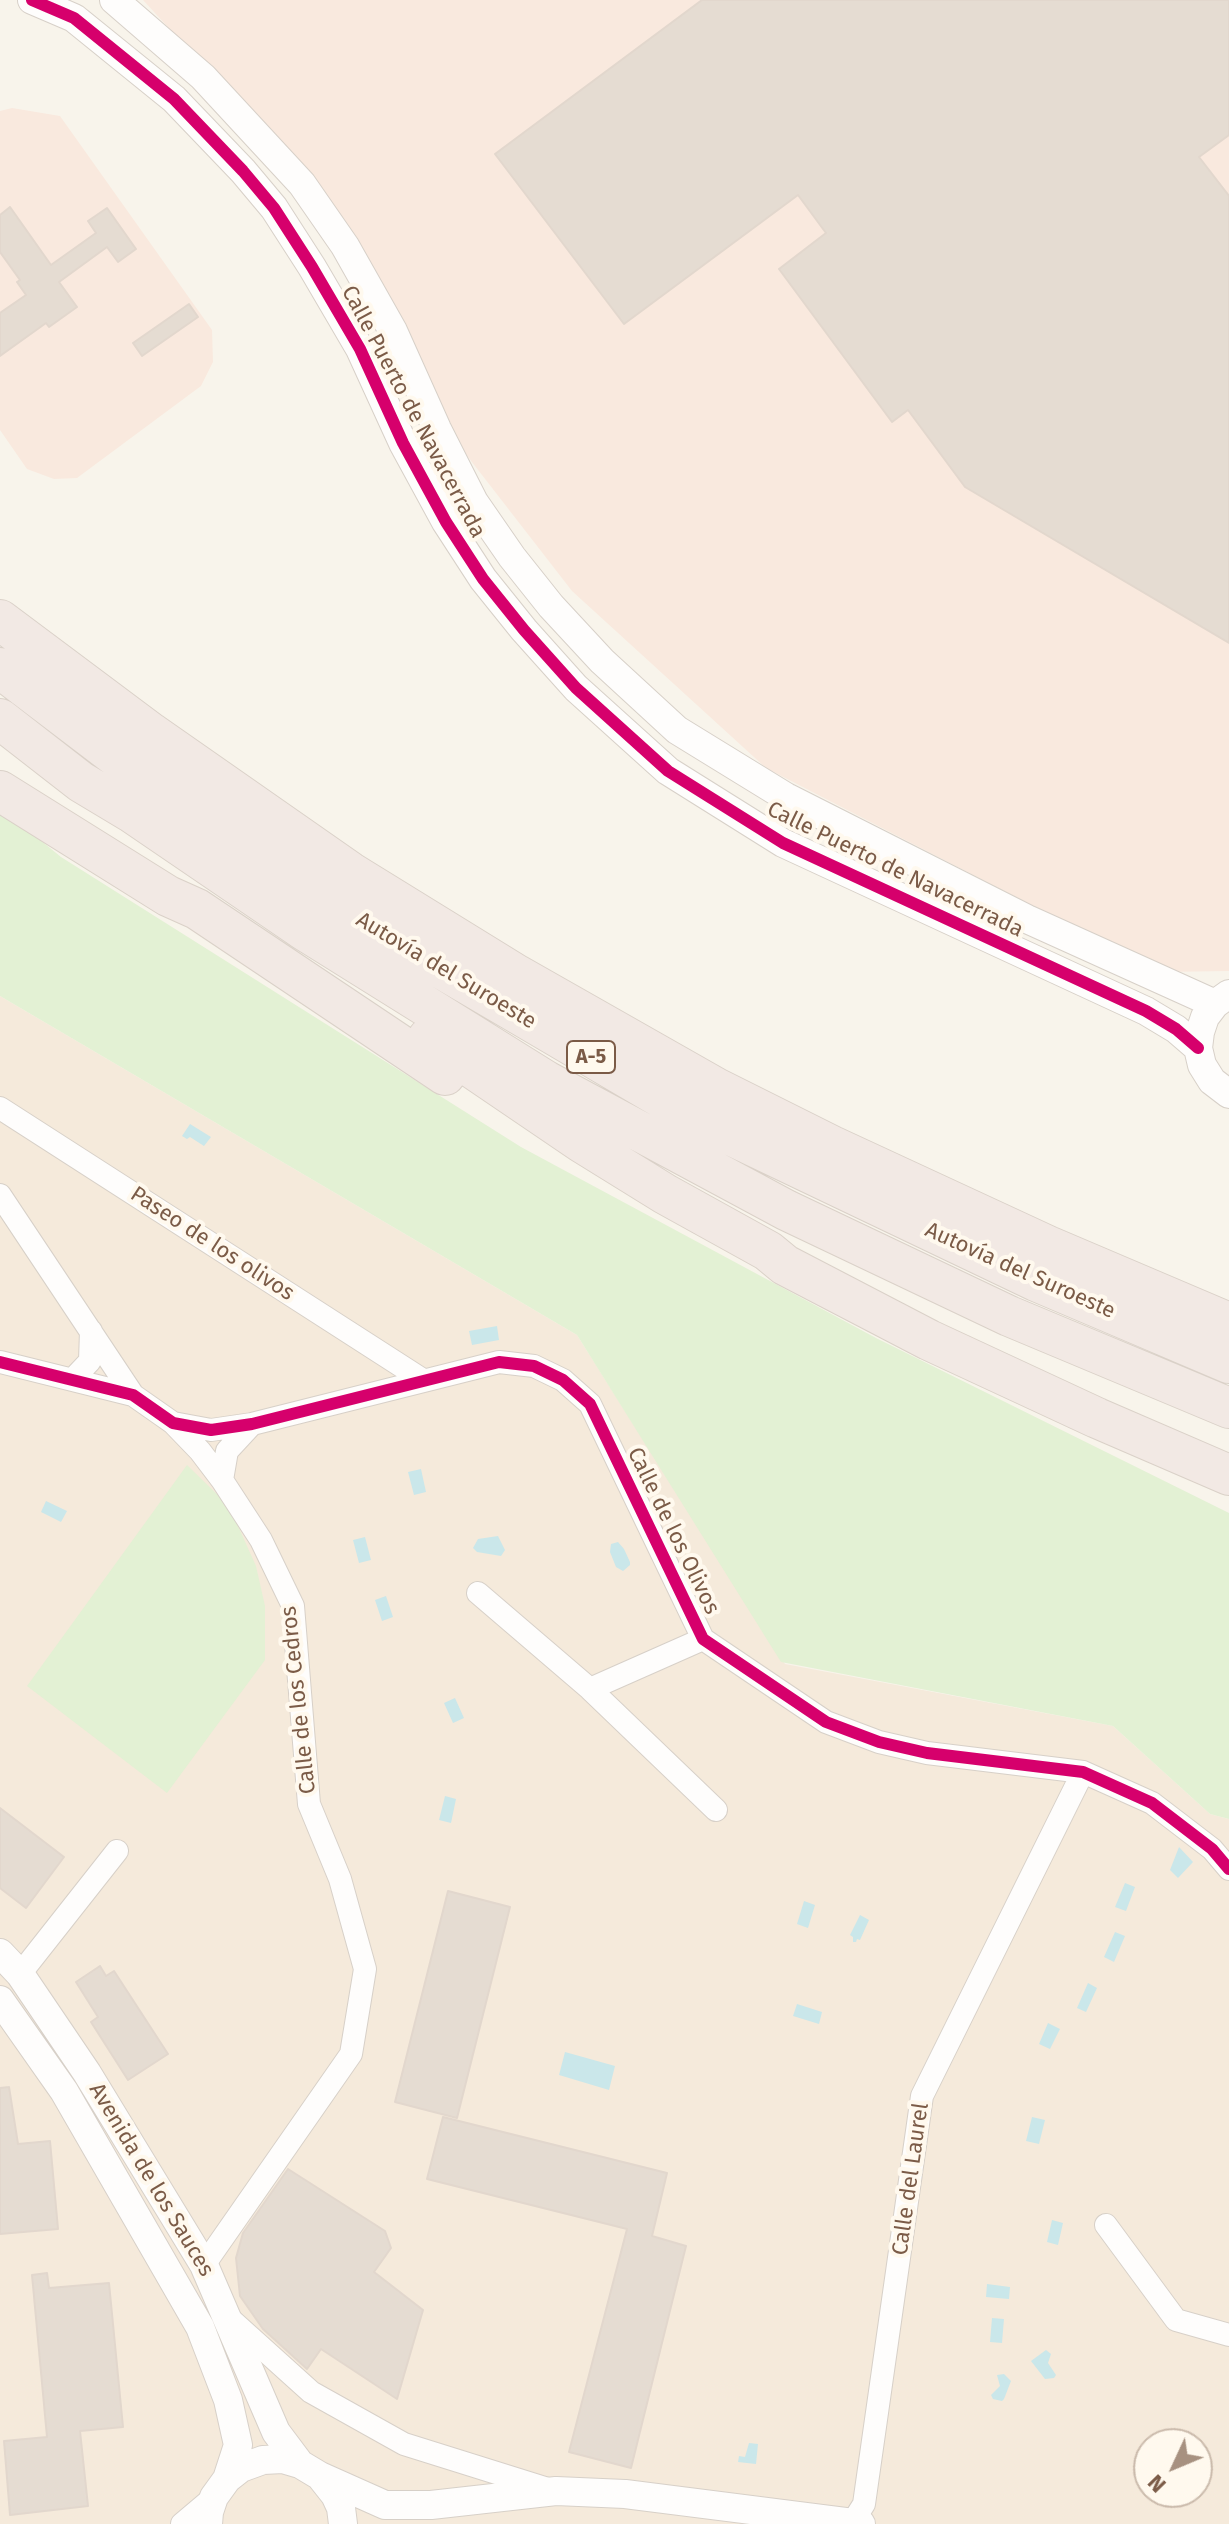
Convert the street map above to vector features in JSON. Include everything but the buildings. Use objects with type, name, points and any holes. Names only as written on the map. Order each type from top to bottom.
[{"type":"highway","points":[[0,587],[36,624],[119,689],[151,733]]},
{"type":"highway","points":[[0,620],[151,733],[350,872],[517,975],[716,1088],[832,1146],[1048,1246],[1229,1323]]},
{"type":"highway","name":"Autovía del Suroeste","points":[[0,668],[134,770],[328,902],[701,1121],[1036,1281],[1229,1363]]},
{"type":"highway","name":"Autovía del Suroeste","points":[[0,719],[81,782],[131,812],[304,930],[546,1081],[814,1223],[1009,1316],[1229,1408]]},
{"type":"highway","points":[[0,763],[173,887],[197,909],[539,1136],[764,1259],[785,1265],[929,1340],[1229,1475]]},
{"type":"highway","points":[[81,782],[122,825],[256,921],[581,1142],[665,1194],[768,1251],[785,1265]]},
{"type":"highway","points":[[0,791],[168,896],[197,909]]},
{"type":"street","name":"Calle Puerto de Navacerrada","points":[[32,0],[74,18],[174,99],[274,208],[360,349],[403,443],[446,522],[483,579],[576,688],[668,771],[783,843],[1146,1011],[1176,1029],[1198,1048]]},
{"type":"street","name":"Calle Puerto de Navacerrada","points":[[114,0],[203,77],[302,184],[345,246],[393,331],[474,502],[551,606],[602,661],[677,730],[786,797],[1027,919],[1222,999]]},
{"type":"street","points":[[1222,999],[1205,1017],[1198,1048],[1202,1065],[1212,1081],[1229,1094]]},
{"type":"street","name":"Paseo de los olivos","points":[[0,1108],[423,1380]]},
{"type":"street","points":[[0,1195],[133,1395]]},
{"type":"street","points":[[73,1379],[90,1361],[91,1331]]},
{"type":"street","points":[[0,1362],[133,1395],[173,1423]]},
{"type":"street","name":"Calle de los Olivos","points":[[173,1423],[211,1430],[252,1424],[499,1362],[534,1366],[563,1380],[590,1404],[703,1639],[826,1722],[879,1742],[927,1753],[1083,1772],[1152,1803],[1212,1849],[1229,1869]]},
{"type":"street","name":"Calle de los Cedros","points":[[173,1423],[222,1480],[261,1540],[293,1606],[309,1804],[340,1879],[365,1969],[351,2054],[204,2265]]},
{"type":"street","points":[[222,1480],[227,1451],[252,1424]]},
{"type":"street","points":[[478,1593],[590,1689],[716,1810]]},
{"type":"street","points":[[590,1689],[703,1639]]},
{"type":"street","name":"Calle del Laurel","points":[[856,2523],[864,2504],[922,2096],[1083,1772]]},
{"type":"street","points":[[20,1974],[117,1851]]},
{"type":"street","name":"Avenida de los Sauces","points":[[0,1953],[20,1974],[87,2073],[204,2265],[276,2432],[335,2495],[343,2524]]},
{"type":"street","name":"Avenida de los Sauces","points":[[0,2000],[64,2091],[200,2327],[228,2400],[238,2445],[217,2500]]},
{"type":"street","points":[[1106,2225],[1176,2320],[1229,2335]]},
{"type":"street","points":[[226,2315],[311,2392],[404,2444],[556,2491]]},
{"type":"street","points":[[182,2524],[217,2500],[241,2468],[263,2460],[283,2459],[385,2505],[431,2505],[556,2491],[625,2494],[856,2523]]},
{"type":"shaded area","points":[[143,0],[1229,0],[1229,971],[1161,972],[766,768],[572,591],[444,426],[289,159]]},
{"type":"shaded area","points":[[12,108],[60,116],[212,330],[213,362],[201,386],[77,478],[54,479],[27,469],[0,430],[0,111]]},
{"type":"shaded area","points":[[0,996],[577,1335],[785,1664],[1113,1726],[1210,1814],[1229,1819],[1229,2524],[0,2524]]},
{"type":"green space","points":[[0,807],[61,857],[521,1147],[876,1338],[1229,1513],[1229,1819],[1210,1814],[1113,1726],[781,1662],[577,1335],[0,996]]},
{"type":"green space","points":[[187,1465],[229,1506],[256,1566],[265,1606],[265,1660],[167,1793],[27,1686]]},
{"type":"water","points":[[190,1124],[211,1137],[204,1146],[190,1137],[182,1136]]},
{"type":"water","points":[[497,1326],[499,1340],[472,1345],[469,1331]]},
{"type":"water","points":[[421,1469],[426,1492],[414,1495],[408,1472]]},
{"type":"water","points":[[46,1501],[67,1511],[61,1522],[41,1512]]},
{"type":"water","points":[[498,1536],[505,1550],[501,1556],[477,1552],[473,1548],[478,1539]]},
{"type":"water","points":[[365,1537],[371,1560],[359,1563],[353,1540]]},
{"type":"water","points":[[618,1542],[630,1562],[623,1571],[616,1567],[610,1552],[611,1544]]},
{"type":"water","points":[[386,1596],[393,1617],[382,1621],[375,1600]]},
{"type":"water","points":[[455,1698],[464,1718],[453,1723],[444,1703]]},
{"type":"water","points":[[445,1796],[456,1799],[451,1823],[439,1820]]},
{"type":"water","points":[[1179,1847],[1193,1862],[1178,1878],[1170,1870]]},
{"type":"water","points":[[1125,1883],[1135,1887],[1126,1911],[1115,1907]]},
{"type":"water","points":[[804,1901],[815,1905],[808,1928],[797,1924]]},
{"type":"water","points":[[860,1915],[869,1920],[860,1940],[853,1942],[850,1935]]},
{"type":"water","points":[[1115,1932],[1125,1936],[1114,1962],[1104,1957]]},
{"type":"water","points":[[1088,1983],[1097,1988],[1086,2012],[1077,2008]]},
{"type":"water","points":[[797,2004],[822,2012],[819,2024],[793,2016]]},
{"type":"water","points":[[1048,2023],[1060,2029],[1050,2049],[1039,2044]]},
{"type":"water","points":[[565,2052],[615,2066],[609,2090],[559,2075]]},
{"type":"water","points":[[1032,2117],[1045,2120],[1039,2144],[1026,2141]]},
{"type":"water","points":[[1052,2220],[1063,2223],[1058,2245],[1047,2242]]},
{"type":"water","points":[[987,2284],[1010,2287],[1009,2299],[986,2297]]},
{"type":"water","points":[[992,2318],[1004,2319],[1002,2343],[990,2342]]},
{"type":"water","points":[[1046,2350],[1051,2354],[1048,2363],[1056,2375],[1054,2378],[1045,2379],[1031,2361]]},
{"type":"water","points":[[1004,2374],[1011,2381],[1004,2399],[993,2399],[991,2395],[1000,2386],[997,2375]]},
{"type":"water","points":[[749,2443],[758,2444],[756,2464],[738,2462],[739,2456],[745,2457]]},
{"type":"cycle path","points":[[32,0],[74,18],[174,99],[274,208],[360,349],[403,443],[446,522],[483,579],[576,688],[668,771],[783,843],[1146,1011],[1176,1029],[1198,1048]]},
{"type":"cycle path","points":[[0,1362],[133,1395],[173,1423],[211,1430],[252,1424],[499,1362],[534,1366],[563,1380],[590,1404],[703,1639],[826,1722],[879,1742],[927,1753],[1083,1772],[1152,1803],[1212,1849],[1229,1869]]}]
